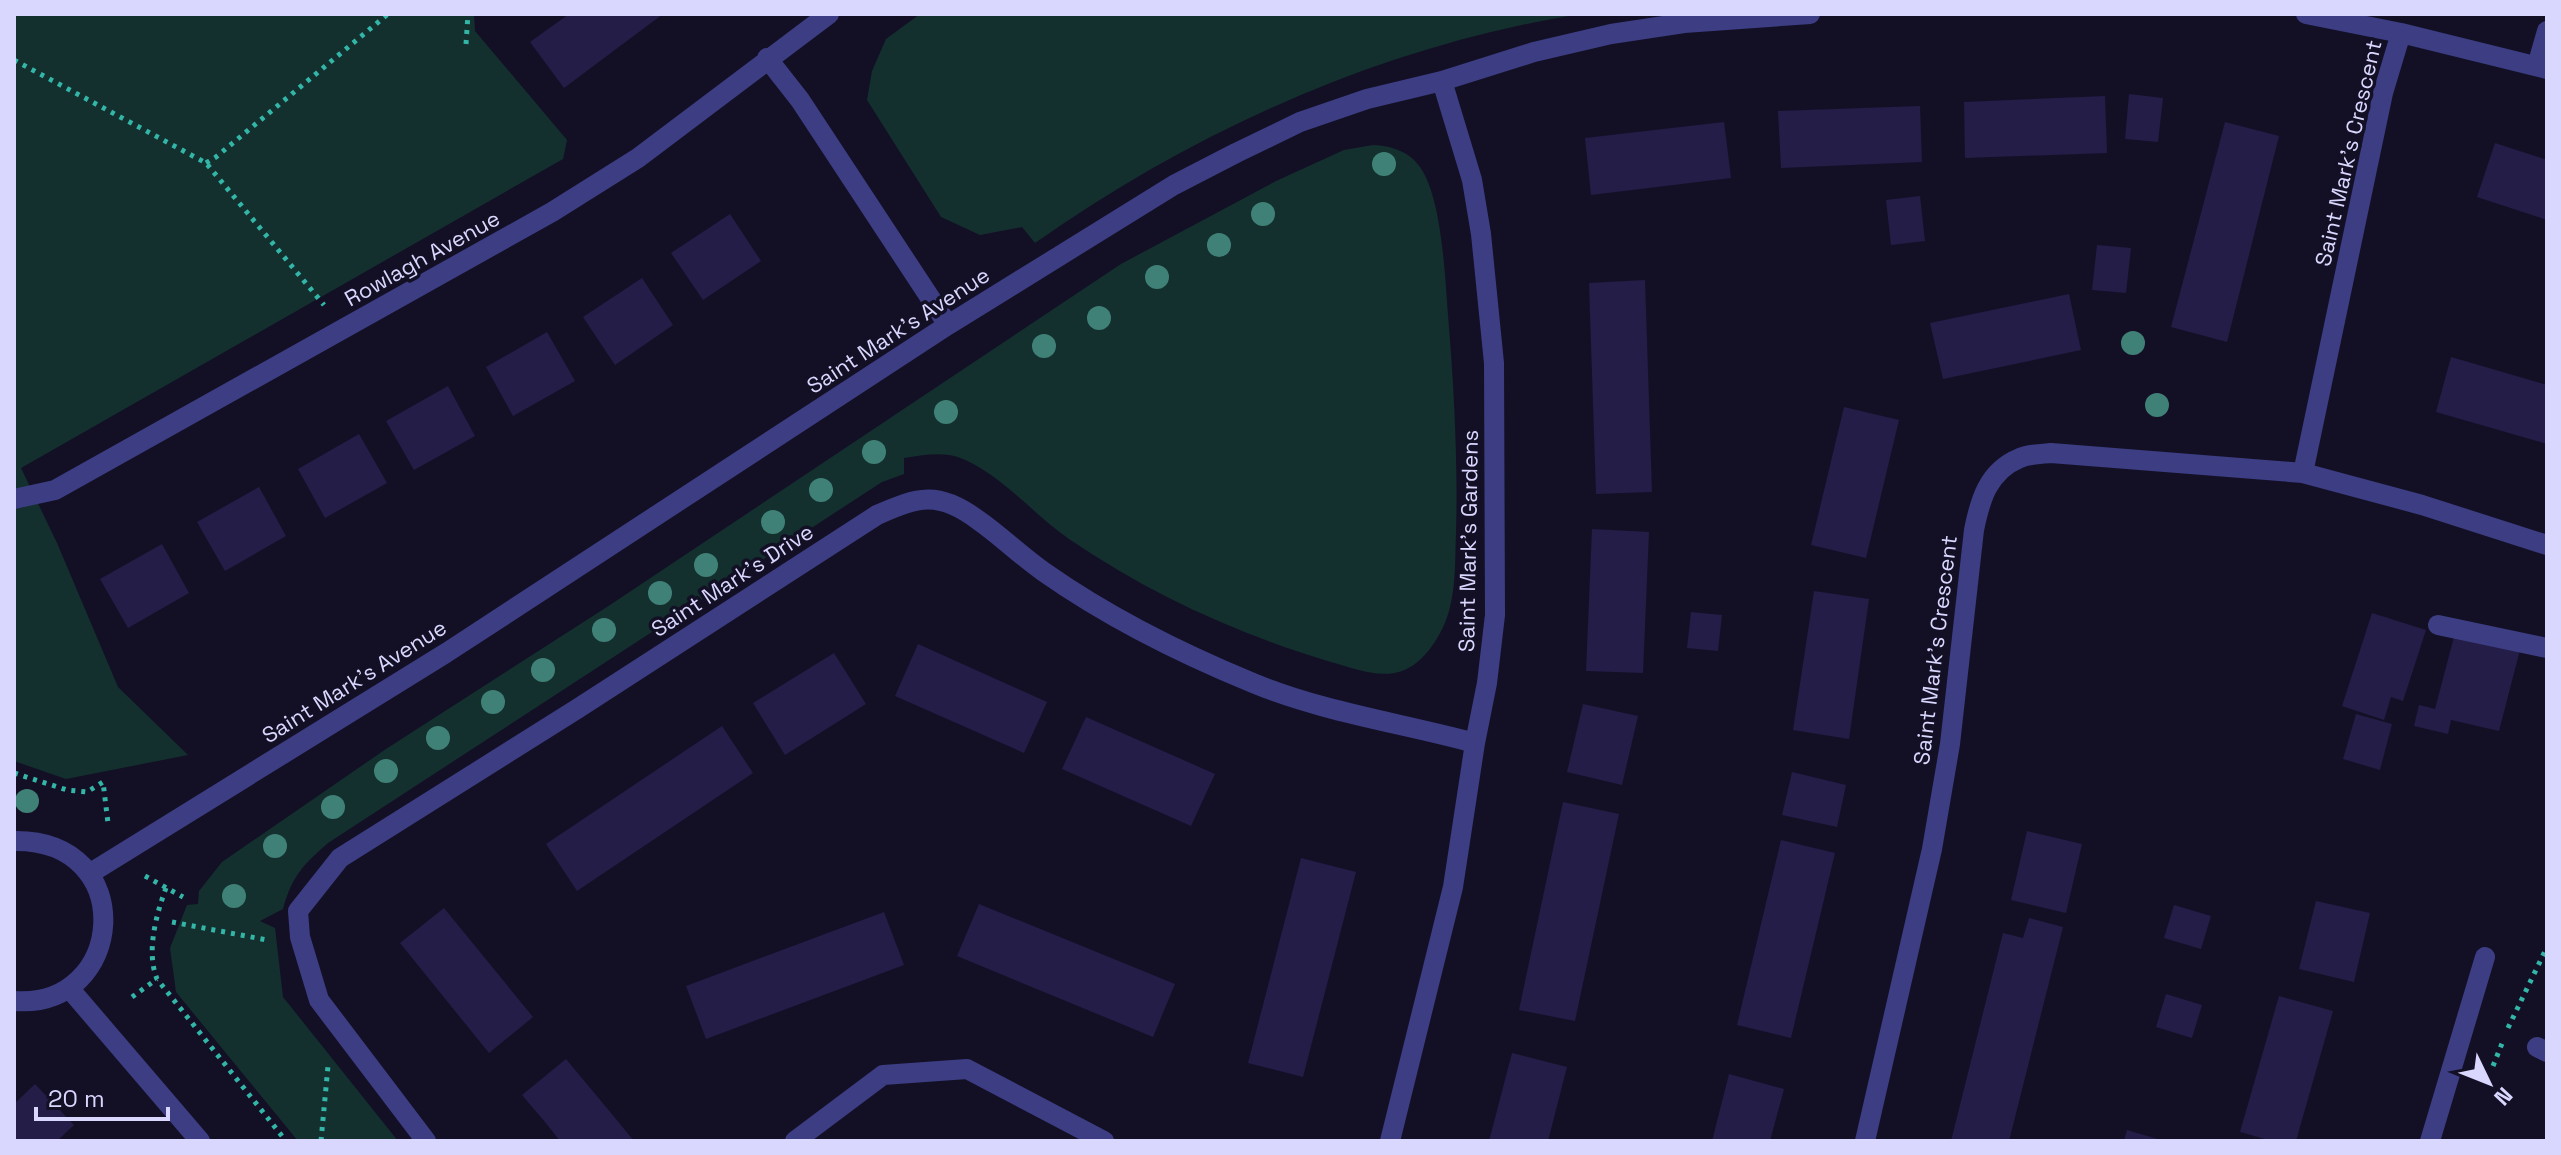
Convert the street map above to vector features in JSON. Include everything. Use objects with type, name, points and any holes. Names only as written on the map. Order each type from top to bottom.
[{"type":"street","name":"Rowlagh Avenue","points":[[14,499],[55,490],[552,212],[628,164],[829,14]]},
{"type":"street","name":"Saint Mark's Avenue","points":[[89,874],[446,653],[948,325],[1174,185],[1236,153],[1300,122],[1367,99],[1442,81],[1534,52],[1611,34],[1684,23],[1810,14]]},
{"type":"street","points":[[2306,14],[2401,33],[2542,68],[2547,31]]},
{"type":"street","name":"Saint Mark's Crescent","points":[[2303,473],[2383,93],[2401,33]]},
{"type":"street","points":[[767,58],[800,100],[948,325]]},
{"type":"street","name":"Saint Mark's Gardens","points":[[1390,1141],[1453,887],[1487,683],[1495,615],[1494,363],[1481,234],[1472,180],[1442,81]]},
{"type":"street","name":"Saint Mark's Crescent","points":[[1865,1141],[1932,849],[1950,744],[1974,530],[1981,496],[1996,474],[2020,457],[2051,453],[2303,473],[2422,505],[2547,545]]},
{"type":"street","name":"Saint Mark's Drive","points":[[426,1141],[319,1000],[300,937],[298,911],[340,858],[877,515],[914,499],[956,506],[975,517],[1026,560],[1080,596],[1157,639],[1255,684],[1341,711],[1475,743]]},
{"type":"street","points":[[2438,625],[2547,648]]},
{"type":"street","points":[[14,841],[34,841],[55,846],[75,858],[89,874],[101,897],[105,922],[100,948],[87,970],[69,988],[44,999],[14,1001]]},
{"type":"street","points":[[2430,1141],[2485,957]]},
{"type":"street","points":[[69,988],[200,1141]]},
{"type":"street","points":[[795,1141],[883,1075],[967,1069],[1104,1141]]},
{"type":"path","points":[[206,163],[388,14]]},
{"type":"path","points":[[466,44],[468,14]]},
{"type":"path","points":[[14,60],[206,163],[344,329]]},
{"type":"path","points":[[14,773],[67,790],[87,792],[103,782],[108,824]]},
{"type":"path","points":[[154,881],[183,897]]},
{"type":"path","points":[[166,888],[160,903],[150,963],[157,979],[286,1141]]},
{"type":"path","points":[[172,922],[267,940]]},
{"type":"path","points":[[2493,1066],[2518,1003],[2547,947]]},
{"type":"path","points":[[132,997],[157,979]]},
{"type":"path","points":[[321,1141],[325,1075],[330,1059]]},
{"type":"green space","points":[[14,14],[474,14],[475,31],[567,140],[563,159],[21,468],[57,543],[118,687],[188,755],[66,779],[14,761]]},
{"type":"green space","points":[[920,14],[1580,14],[1507,28],[1435,47],[1364,70],[1294,98],[1161,164],[1035,243],[1022,227],[980,235],[941,217],[867,100],[872,71],[886,39]]},
{"type":"green space","points":[[1373,145],[1405,153],[1420,167],[1427,181],[1441,238],[1450,342],[1456,478],[1453,592],[1438,638],[1410,667],[1393,673],[1366,672],[1296,651],[1228,625],[1163,595],[1100,559],[1069,539],[992,476],[963,459],[934,454],[904,458],[904,474],[882,482],[328,843],[300,872],[290,888],[283,909],[260,921],[275,928],[283,997],[398,1141],[298,1141],[176,992],[170,948],[187,905],[198,904],[199,891],[222,862],[386,749],[610,605],[1121,264],[1276,181],[1344,150]]},
{"type":"building","points":[[569,14],[663,14],[564,88],[530,42]]},
{"type":"building","points":[[2129,94],[2163,98],[2158,142],[2125,139]]},
{"type":"building","points":[[2105,96],[2107,153],[1965,158],[1964,102]]},
{"type":"building","points":[[1920,106],[1922,162],[1781,168],[1778,111]]},
{"type":"building","points":[[1724,122],[1731,178],[1591,195],[1585,138]]},
{"type":"building","points":[[2225,122],[2279,136],[2227,342],[2171,327]]},
{"type":"building","points":[[2495,143],[2547,160],[2547,220],[2477,197]]},
{"type":"building","points":[[1920,196],[1925,241],[1891,245],[1886,200]]},
{"type":"building","points":[[730,214],[761,261],[703,300],[671,253]]},
{"type":"building","points":[[2097,245],[2131,248],[2126,293],[2092,290]]},
{"type":"building","points":[[642,278],[673,325],[615,365],[583,317]]},
{"type":"building","points":[[1645,280],[1652,492],[1596,494],[1589,283]]},
{"type":"building","points":[[2069,294],[2081,350],[1943,379],[1930,323]]},
{"type":"building","points":[[547,332],[575,381],[513,416],[486,367]]},
{"type":"building","points":[[2451,357],[2547,385],[2547,444],[2436,412]]},
{"type":"building","points":[[448,386],[475,436],[414,470],[386,421]]},
{"type":"building","points":[[1844,407],[1899,420],[1866,558],[1811,545]]},
{"type":"building","points":[[359,434],[387,483],[325,518],[298,469]]},
{"type":"building","points":[[259,487],[286,536],[225,571],[197,522]]},
{"type":"building","points":[[1592,529],[1649,532],[1643,673],[1586,671]]},
{"type":"building","points":[[162,544],[189,593],[128,628],[100,579]]},
{"type":"building","points":[[1814,591],[1869,599],[1849,739],[1793,730]]},
{"type":"building","points":[[1691,612],[1722,615],[1718,651],[1687,648]]},
{"type":"building","points":[[2372,613],[2426,630],[2403,701],[2391,697],[2384,720],[2342,706]]},
{"type":"building","points":[[2455,633],[2520,650],[2499,731],[2451,720],[2448,734],[2414,726],[2419,705],[2435,709]]},
{"type":"building","points":[[918,644],[1047,702],[1024,753],[895,696]]},
{"type":"building","points":[[834,653],[866,704],[785,755],[753,703]]},
{"type":"building","points":[[1583,704],[1638,716],[1622,785],[1567,772]]},
{"type":"building","points":[[2356,714],[2392,724],[2380,770],[2343,759]]},
{"type":"building","points":[[1086,717],[1215,774],[1191,826],[1062,769]]},
{"type":"building","points":[[722,726],[753,773],[577,891],[546,844]]},
{"type":"building","points":[[1792,772],[1846,785],[1837,827],[1782,815]]},
{"type":"building","points":[[1563,802],[1619,814],[1575,1021],[1519,1010]]},
{"type":"building","points":[[2027,831],[2082,844],[2066,913],[2011,900]]},
{"type":"building","points":[[1781,840],[1835,853],[1791,1038],[1737,1025]]},
{"type":"building","points":[[1301,858],[1356,872],[1303,1077],[1248,1063]]},
{"type":"building","points":[[2316,901],[2370,913],[2354,982],[2299,969]]},
{"type":"building","points":[[979,904],[1175,984],[1153,1037],[957,956]]},
{"type":"building","points":[[2174,905],[2211,916],[2201,949],[2164,938]]},
{"type":"building","points":[[444,908],[533,1017],[489,1053],[400,943]]},
{"type":"building","points":[[884,912],[904,965],[706,1039],[686,986]]},
{"type":"building","points":[[2029,918],[2063,927],[2009,1141],[1951,1141],[2003,933],[2023,938]]},
{"type":"building","points":[[2166,994],[2202,1005],[2192,1038],[2156,1027]]},
{"type":"building","points":[[2279,996],[2333,1011],[2296,1141],[2272,1141],[2240,1132]]},
{"type":"building","points":[[1512,1053],[1567,1067],[1548,1141],[1489,1141]]},
{"type":"building","points":[[566,1059],[634,1141],[560,1141],[522,1095]]},
{"type":"building","points":[[1729,1074],[1784,1089],[1770,1141],[1712,1141]]},
{"type":"building","points":[[35,1084],[74,1125],[57,1141],[14,1141],[14,1104]]},
{"type":"building","points":[[2127,1130],[2161,1140],[2124,1141]]}]
